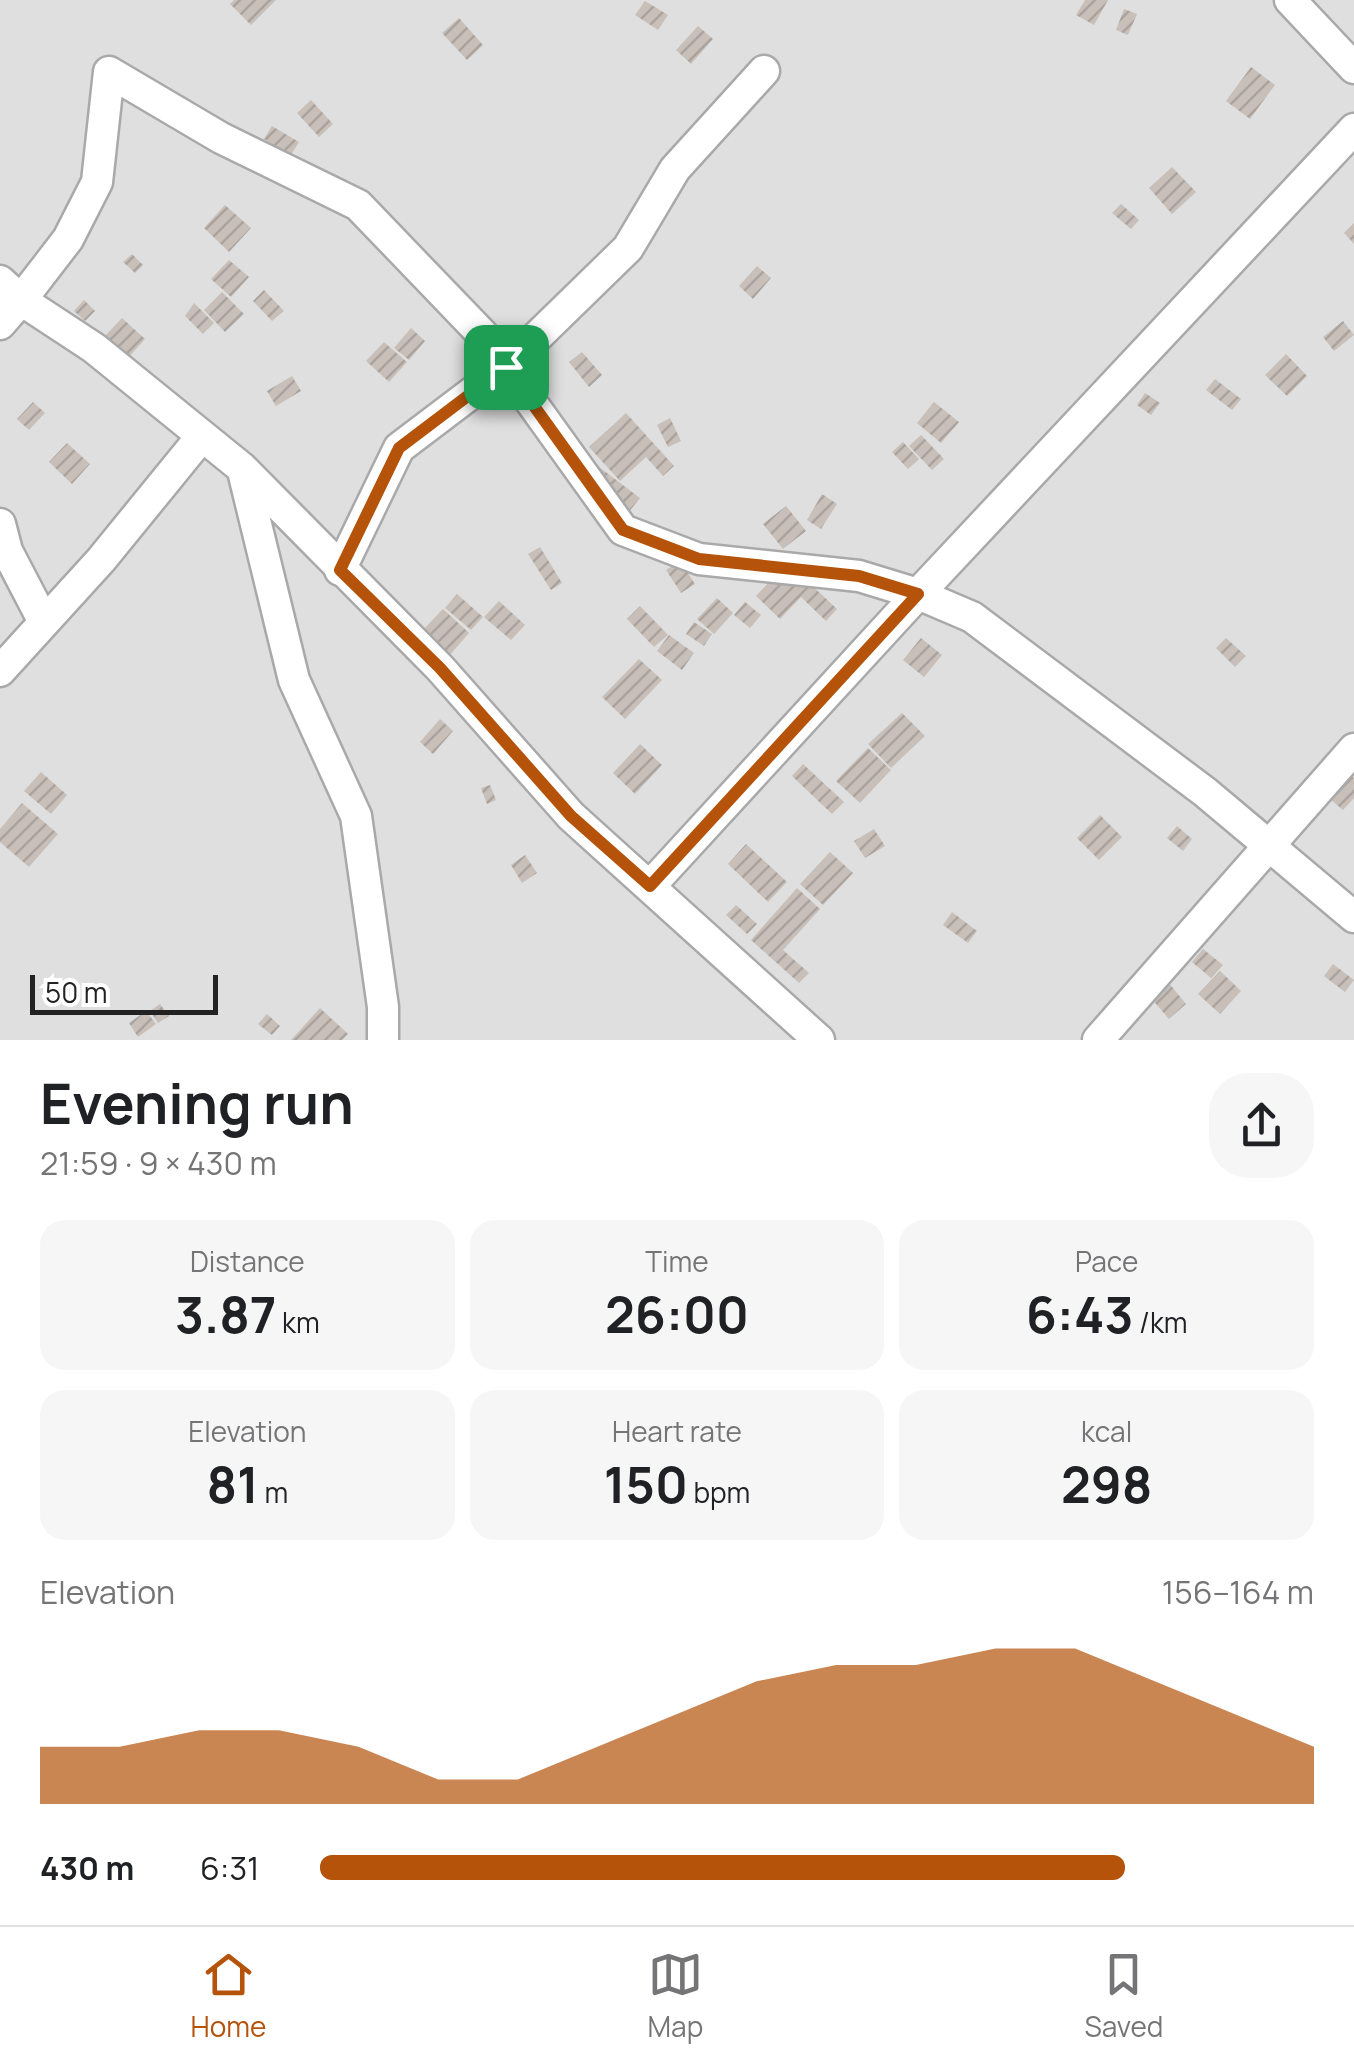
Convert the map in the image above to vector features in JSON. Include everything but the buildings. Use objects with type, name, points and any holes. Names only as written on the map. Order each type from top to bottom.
[{"type":"street","points":[[1290,0],[1354,68]]},
{"type":"street","points":[[340,570],[399,448],[506,367],[628,248],[674,169],[764,71]]},
{"type":"street","points":[[0,324],[11,290],[68,239],[97,182],[109,72],[221,138],[358,204],[483,334],[623,530],[699,559],[859,576],[918,594],[972,617],[1205,792],[1354,917]]},
{"type":"street","points":[[650,886],[1354,129]]},
{"type":"street","points":[[11,290],[94,348],[242,468],[440,668],[571,816],[819,1040]]},
{"type":"street","points":[[0,671],[100,560],[202,436]]},
{"type":"street","points":[[242,468],[294,680],[356,816],[383,1008],[383,1040]]},
{"type":"street","points":[[0,524],[8,551],[44,622]]},
{"type":"street","points":[[1098,1040],[1354,749]]},
{"type":"shaded area","points":[[0,0],[1354,0],[1354,1040],[0,1040]]},
{"type":"route","points":[[506,367],[623,530],[699,559],[859,576],[918,594],[650,886],[571,816],[440,668],[340,570],[399,448],[506,367]]}]
